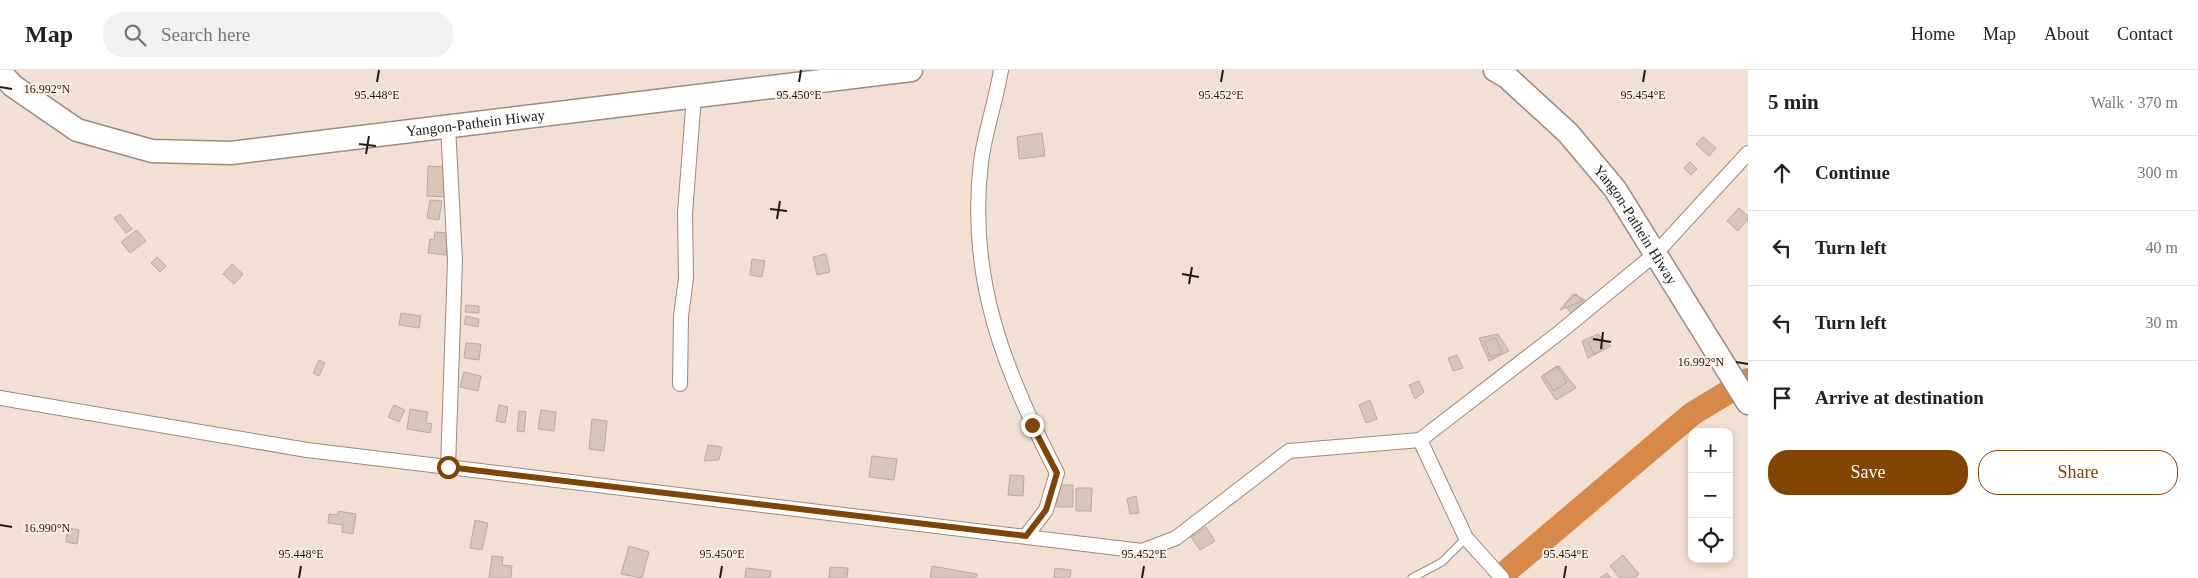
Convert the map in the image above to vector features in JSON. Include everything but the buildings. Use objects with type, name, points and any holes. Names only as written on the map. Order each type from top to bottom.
[{"type":"highway","name":"Yangon-Pathein Hiway","points":[[0,72],[13,86],[77,130],[152,150],[231,153],[911,70]]},
{"type":"highway","name":"Yangon-Pathein Hiway","points":[[1495,70],[1507,78],[1568,133],[1615,189],[1710,339],[1748,403]]},
{"type":"street","points":[[1000,70],[996,98],[984,138],[980,164],[977,206],[978,246],[998,342],[1032,425],[1057,473],[1046,510],[1026,536]]},
{"type":"street","points":[[680,384],[681,316],[686,278],[685,213],[694,96]]},
{"type":"street","points":[[448,126],[455,261],[448,467]]},
{"type":"street","points":[[0,398],[307,450],[1142,551],[1176,538],[1290,451],[1420,440],[1560,332],[1655,254],[1748,153]]},
{"type":"street","points":[[1420,440],[1466,538],[1502,578]]},
{"type":"lane","points":[[1412,578],[1442,562],[1466,538]]},
{"type":"waterway","points":[[1507,571],[1692,414],[1748,380]]},
{"type":"route","points":[[448,467],[1026,536],[1046,510],[1057,473],[1032,425]]}]
